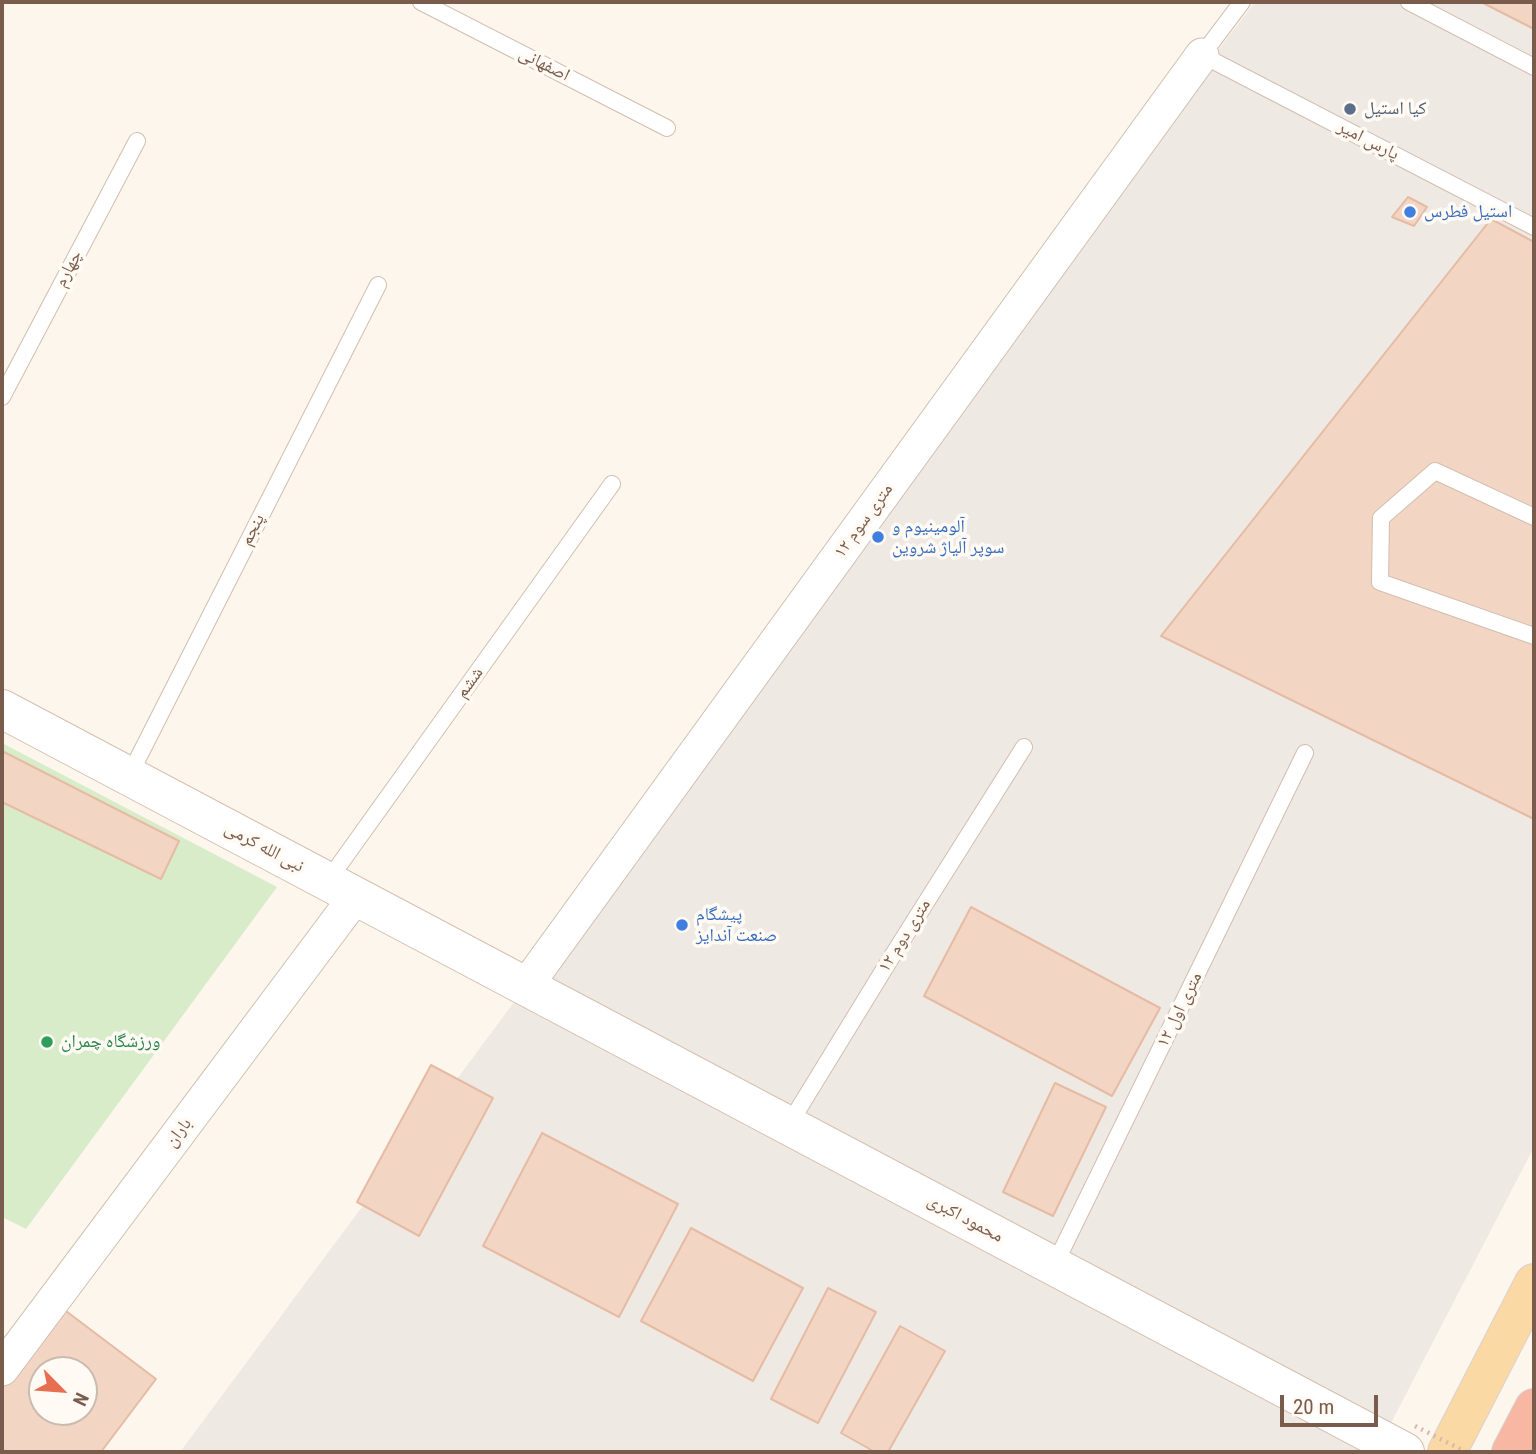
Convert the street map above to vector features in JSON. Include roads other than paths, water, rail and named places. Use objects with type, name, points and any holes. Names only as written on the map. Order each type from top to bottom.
[{"type":"highway","points":[[1511,1452],[1534,1408]]},
{"type":"main road","points":[[1447,1452],[1534,1283]]},
{"type":"street","name":"۱۲ متری سوم","points":[[526,986],[1202,55]]},
{"type":"street","name":"نبی الله کرمی","points":[[2,709],[526,986]]},
{"type":"street","name":"باران","points":[[2,1369],[342,889]]},
{"type":"street","name":"محمود اکبری","points":[[526,986],[1054,1266],[1410,1439]]},
{"type":"lane","name":"اصفهانی","points":[[421,2],[667,128]]},
{"type":"lane","points":[[1202,55],[1242,2]]},
{"type":"lane","points":[[1409,2],[1534,67]]},
{"type":"lane","name":"پارس امیر","points":[[1202,55],[1534,227]]},
{"type":"lane","name":"چهارم","points":[[2,397],[137,141]]},
{"type":"lane","name":"پنجم","points":[[129,776],[378,285]]},
{"type":"lane","points":[[1534,517],[1435,471],[1381,518],[1380,582],[1534,636]]},
{"type":"lane","name":"ششم","points":[[342,889],[612,484]]},
{"type":"lane","name":"۱۲ متری دوم","points":[[788,1126],[1024,747]]},
{"type":"lane","name":"۱۲ متری اول","points":[[1054,1266],[1306,753]]},
{"type":"place","name":"کیا استیل","points":[[1350,109]]},
{"type":"place","name":"استیل فطرس","points":[[1410,212]]},
{"type":"place","name":"آلومینیوم و سوپر آلیاژ شروین","points":[[878,537]]},
{"type":"place","name":"پیشگام صنعت آندایز","points":[[682,925]]},
{"type":"place","name":"ورزشگاه چمران","points":[[47,1042]]}]
